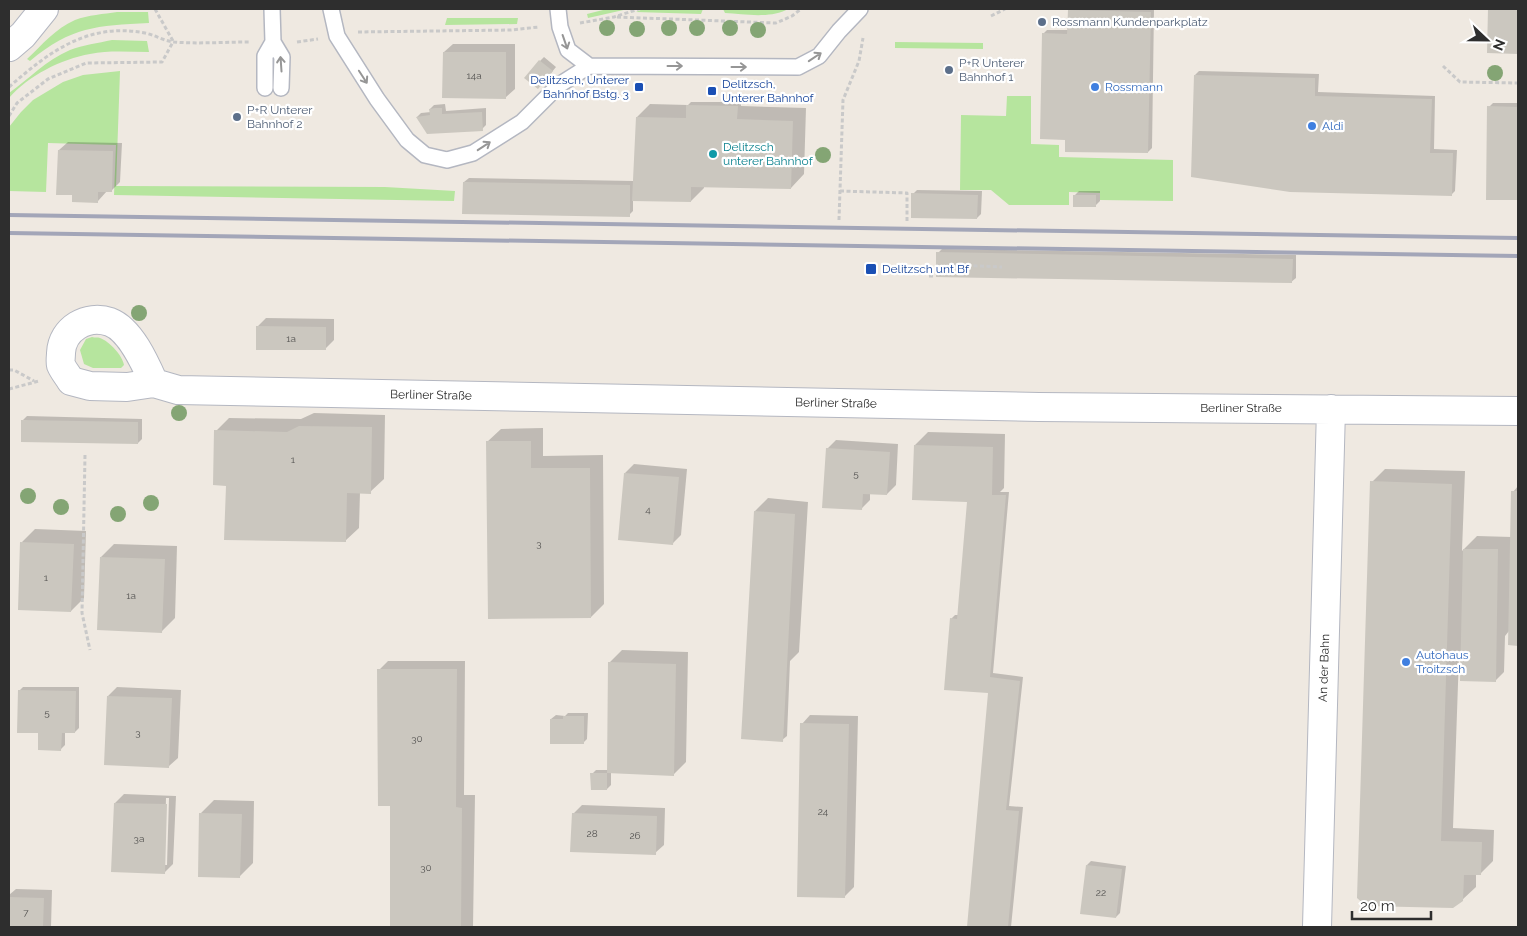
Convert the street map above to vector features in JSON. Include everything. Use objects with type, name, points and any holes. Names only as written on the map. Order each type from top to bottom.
[{"type":"street","points":[[9,47],[23,35],[44,9]]},
{"type":"street","name":"Berliner Straße","points":[[154,383],[178,390],[1039,407],[1518,411]]},
{"type":"street","name":"An der Bahn","points":[[1317,927],[1331,409]]},
{"type":"lane","points":[[272,9],[273,42],[282,57],[282,88]]},
{"type":"lane","points":[[332,9],[337,36],[377,99],[407,140],[425,155],[447,160],[473,154],[522,122],[559,85],[589,66],[798,67],[820,56],[839,31],[860,9]]},
{"type":"lane","points":[[558,9],[560,27],[568,50],[589,66]]},
{"type":"lane","points":[[265,88],[265,56],[273,42]]},
{"type":"path","points":[[155,9],[173,42]]},
{"type":"path","points":[[337,36],[363,31],[511,30],[560,27],[614,17],[640,9]]},
{"type":"path","points":[[614,17],[776,22],[792,16],[801,9]]},
{"type":"path","points":[[990,16],[1005,9]]},
{"type":"path","points":[[9,86],[54,50],[83,36],[118,31],[144,33],[173,42]]},
{"type":"path","points":[[839,220],[844,100],[859,60],[864,33]]},
{"type":"path","points":[[9,116],[17,103],[48,79],[86,64],[162,62],[173,42]]},
{"type":"path","points":[[1443,66],[1460,82],[1518,83]]},
{"type":"path","points":[[840,191],[907,193],[907,221]]},
{"type":"path","points":[[954,265],[1002,266]]},
{"type":"path","points":[[929,276],[935,276]]},
{"type":"path","points":[[9,370],[14,370],[34,381],[9,389]]},
{"type":"path","points":[[85,455],[82,613],[90,650]]},
{"type":"green space","points":[[607,9],[628,9],[588,18],[587,14]]},
{"type":"green space","points":[[643,9],[703,9],[701,14],[636,12]]},
{"type":"green space","points":[[723,9],[788,9],[773,14],[757,15],[725,13]]},
{"type":"green space","points":[[117,12],[148,12],[149,23],[114,25],[85,30],[59,41],[30,61],[27,59],[49,37],[68,23],[85,17]]},
{"type":"green space","points":[[447,18],[518,18],[517,24],[445,25]]},
{"type":"green space","points":[[112,40],[147,41],[149,52],[119,51],[79,56],[57,64],[35,76],[9,98],[9,93],[45,64],[61,54],[80,47]]},
{"type":"green space","points":[[895,42],[983,43],[983,49],[895,48]]},
{"type":"green space","points":[[120,71],[116,186],[385,187],[455,191],[454,201],[114,195],[116,145],[48,143],[46,192],[9,191],[9,127],[21,112],[33,100],[63,82],[83,75]]},
{"type":"green space","points":[[1007,96],[1031,96],[1031,144],[1059,145],[1059,157],[1173,160],[1173,201],[1100,200],[1100,193],[1069,192],[1069,205],[1009,205],[991,190],[960,190],[961,115],[1006,116]]},
{"type":"green space","points":[[92,337],[100,338],[111,345],[121,357],[124,365],[121,368],[93,368],[84,364],[80,350],[86,339]]},
{"type":"building","points":[[1488,9],[1518,9],[1518,54],[1487,53]]},
{"type":"building","name":"Rossmann","points":[[1068,10],[1151,12],[1148,153],[1065,152],[1065,140],[1040,139],[1042,33],[1067,34]]},
{"type":"building","points":[[443,52],[506,52],[506,99],[442,98]]},
{"type":"building","points":[[539,60],[553,71],[538,89],[524,78]]},
{"type":"building","name":"Aldi","points":[[1194,75],[1315,78],[1315,96],[1432,99],[1430,153],[1453,153],[1452,196],[1290,192],[1191,177]]},
{"type":"building","name":"Delitzsch unterer Bahnhof","points":[[686,105],[738,106],[737,119],[793,121],[791,189],[691,187],[691,202],[632,201],[636,117],[686,118]]},
{"type":"building","points":[[1487,106],[1518,107],[1518,200],[1486,200]]},
{"type":"building","points":[[442,108],[442,114],[482,112],[483,131],[427,134],[416,117],[430,115],[429,109]]},
{"type":"building","points":[[58,150],[113,151],[112,192],[98,192],[98,203],[72,202],[72,195],[56,195]]},
{"type":"building","points":[[463,182],[630,185],[630,217],[462,214]]},
{"type":"building","points":[[911,193],[978,195],[977,219],[911,218]]},
{"type":"building","points":[[1073,195],[1096,195],[1096,207],[1073,207]]},
{"type":"building","points":[[936,252],[1293,259],[1292,283],[936,277]]},
{"type":"building","points":[[256,326],[326,327],[326,350],[256,350]]},
{"type":"building","points":[[21,420],[138,422],[138,444],[21,442]]},
{"type":"building","points":[[299,426],[372,427],[371,494],[347,493],[346,542],[224,540],[226,486],[213,485],[214,430],[287,432]]},
{"type":"building","points":[[486,441],[531,441],[531,468],[590,468],[591,618],[488,619]]},
{"type":"building","points":[[914,445],[993,447],[992,495],[1006,495],[990,677],[1020,681],[1006,810],[1019,811],[1008,927],[967,927],[988,693],[944,690],[950,618],[957,619],[967,502],[912,500]]},
{"type":"building","points":[[826,448],[890,452],[887,495],[863,494],[862,510],[822,508]]},
{"type":"building","points":[[624,473],[679,477],[673,545],[618,540]]},
{"type":"building","name":"Autohaus Troitzsch","points":[[1370,481],[1452,484],[1441,841],[1482,842],[1481,875],[1464,875],[1463,901],[1453,908],[1366,906],[1357,898]]},
{"type":"building","points":[[1511,491],[1518,491],[1518,646],[1508,645]]},
{"type":"building","points":[[754,511],[795,514],[783,742],[741,739]]},
{"type":"building","points":[[20,542],[74,544],[71,612],[18,610]]},
{"type":"building","points":[[1463,549],[1498,549],[1496,682],[1460,681]]},
{"type":"building","points":[[100,557],[165,559],[162,633],[97,630]]},
{"type":"building","points":[[608,662],[676,664],[674,776],[607,773]]},
{"type":"building","points":[[377,669],[457,669],[456,807],[462,808],[461,927],[390,927],[390,806],[378,806]]},
{"type":"building","points":[[18,690],[76,691],[75,733],[62,733],[61,751],[38,750],[38,733],[17,733]]},
{"type":"building","points":[[107,696],[172,698],[169,768],[104,765]]},
{"type":"building","points":[[563,716],[584,716],[584,744],[550,744],[550,719],[563,719]]},
{"type":"building","points":[[800,723],[849,724],[845,898],[797,897]]},
{"type":"building","points":[[590,773],[607,773],[607,790],[591,790]]},
{"type":"building","points":[[114,803],[167,804],[165,874],[111,872]]},
{"type":"building","points":[[199,813],[242,814],[240,878],[198,877]]},
{"type":"building","points":[[572,813],[657,816],[656,855],[570,852]]},
{"type":"building","points":[[1086,865],[1122,869],[1116,918],[1080,914]]},
{"type":"building","points":[[9,897],[44,898],[43,927],[9,927]]},
{"type":"railway","points":[[9,215],[1518,238]]},
{"type":"railway","points":[[9,233],[1518,256]]},
{"type":"place","name":"Rossmann Kundenparkplatz","points":[[1042,22]]},
{"type":"place","name":"P+R Unterer Bahnhof 1","points":[[949,70]]},
{"type":"place","name":"Delitzsch, Unterer Bahnhof Bstg. 3","points":[[639,87]]},
{"type":"place","name":"Rossmann","points":[[1095,87]]},
{"type":"place","name":"Delitzsch, Unterer Bahnhof","points":[[712,91]]},
{"type":"place","name":"P+R Unterer Bahnhof 2","points":[[237,117]]},
{"type":"place","name":"Aldi","points":[[1312,126]]},
{"type":"place","name":"Delitzsch unterer Bahnhof","points":[[713,154]]},
{"type":"place","name":"Delitzsch unt Bf","points":[[871,269]]},
{"type":"place","name":"Autohaus Troitzsch","points":[[1406,662]]}]
